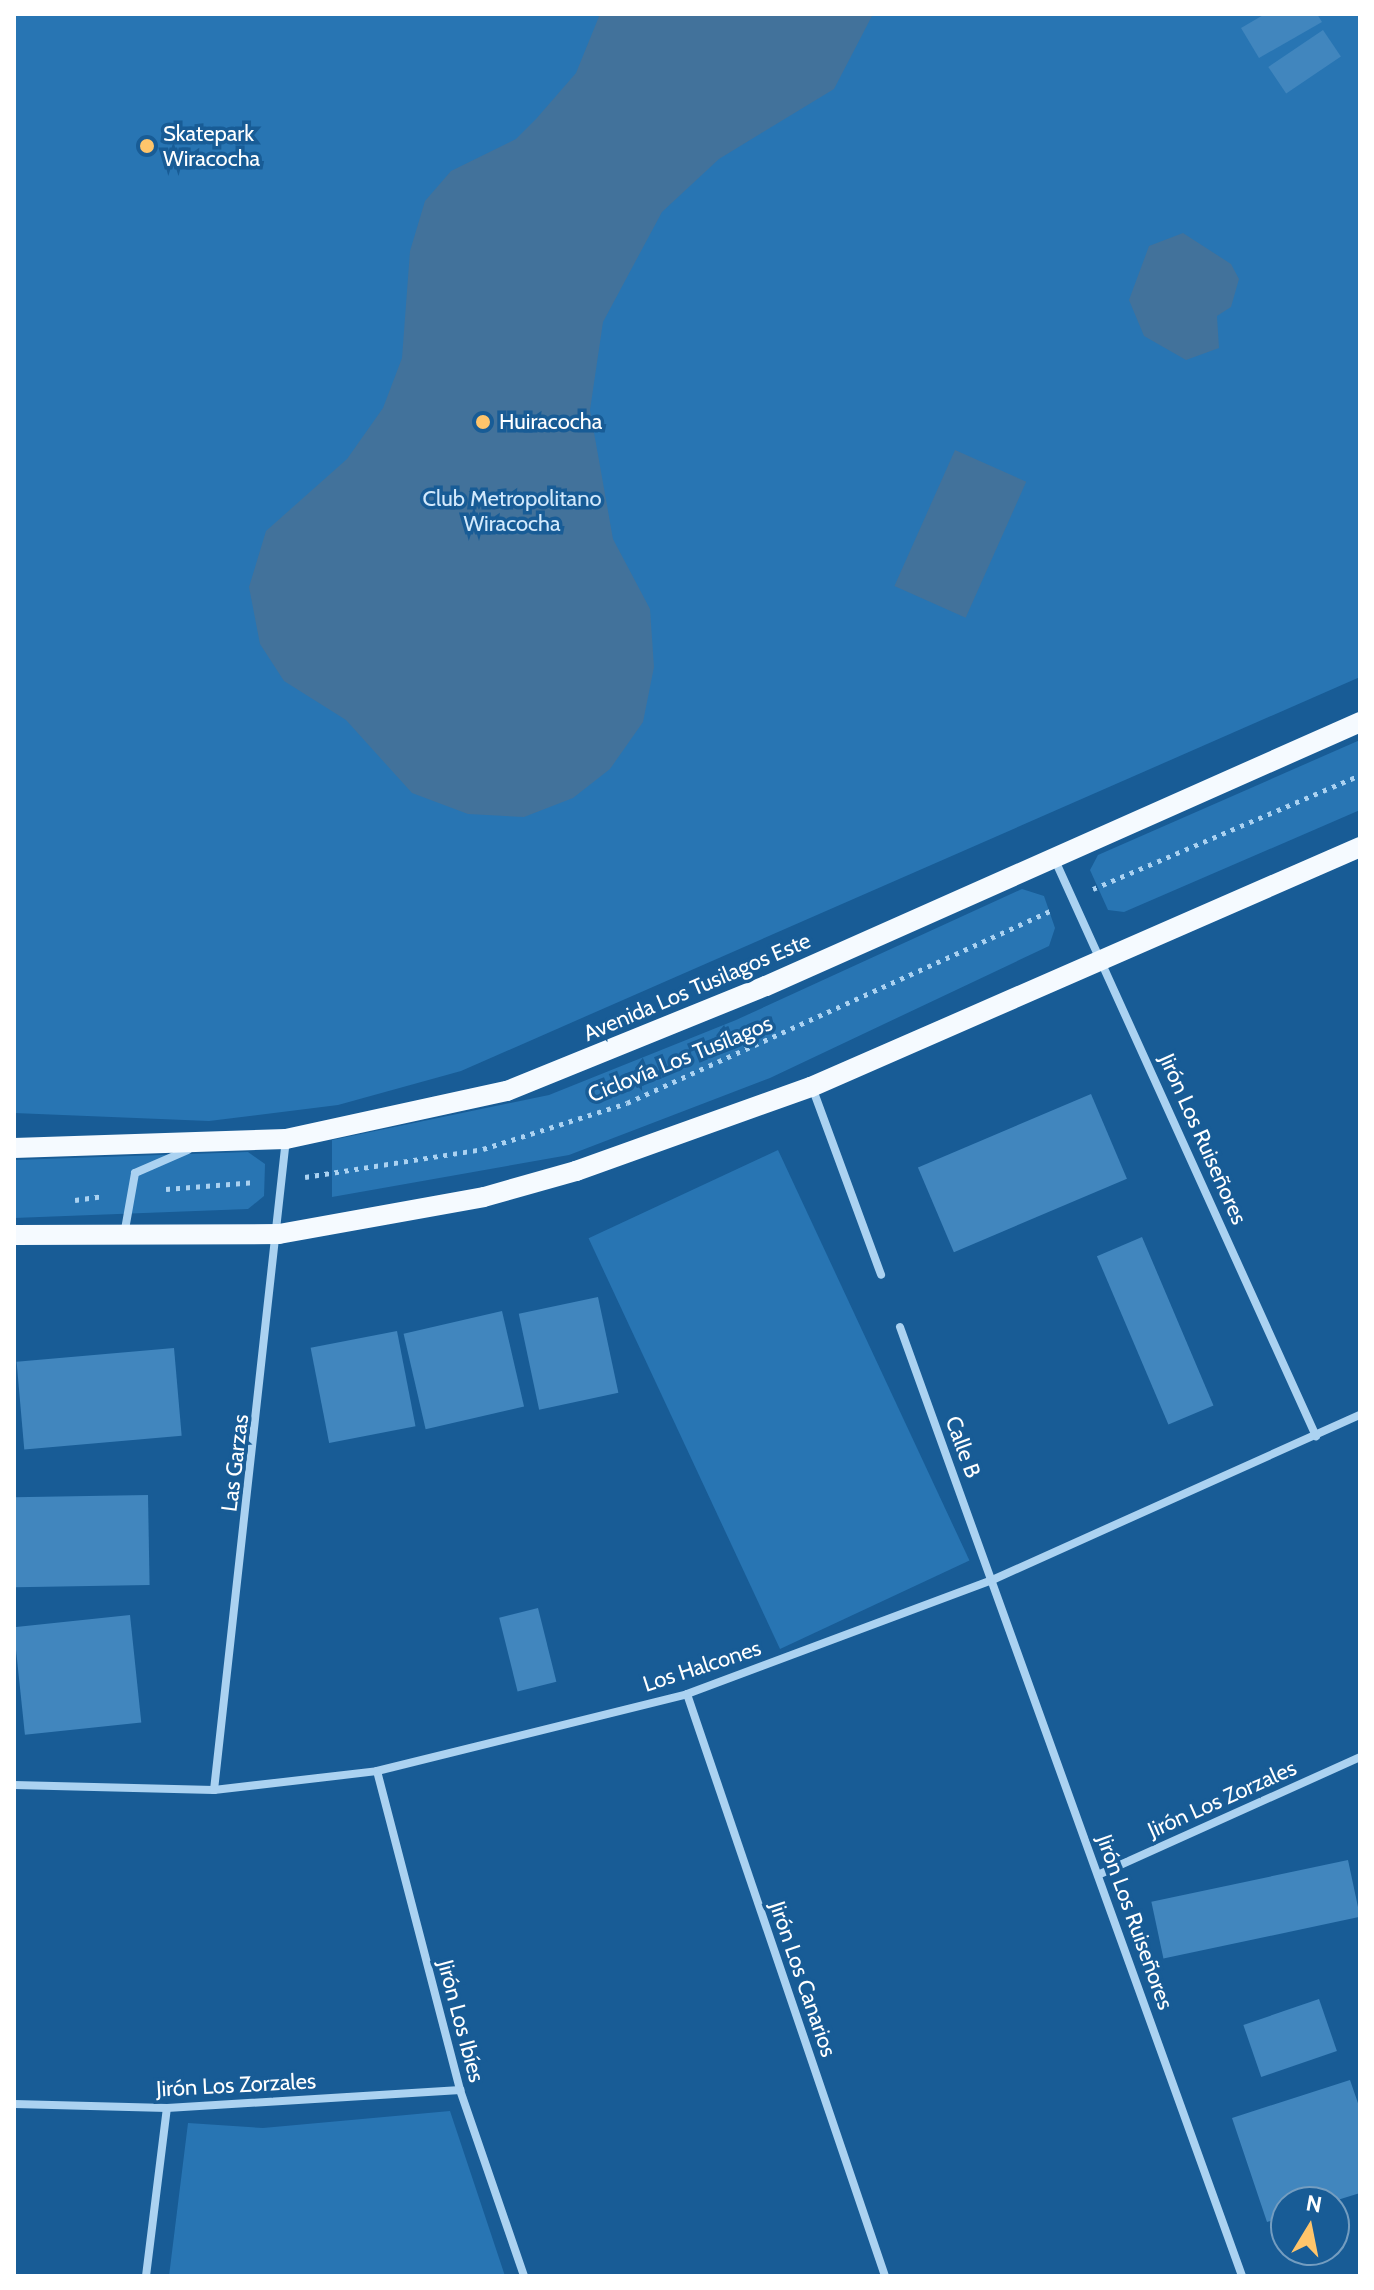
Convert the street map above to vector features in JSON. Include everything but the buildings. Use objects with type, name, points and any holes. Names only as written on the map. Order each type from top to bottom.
[{"type":"main road","name":"Avenida Los Tusilagos Este","points":[[14,1148],[197,1147],[286,1139],[507,1091],[1054,858],[1360,722]]},
{"type":"main road","points":[[14,1235],[123,1238],[279,1234],[484,1197],[670,1141],[811,1087],[1360,847]]},
{"type":"street","name":"Jirón Los Ruiseñores","points":[[1054,858],[1316,1436]]},
{"type":"street","points":[[811,1087],[881,1275]]},
{"type":"street","name":"Las Garzas","points":[[214,1790],[279,1234],[286,1139]]},
{"type":"street","points":[[123,1238],[135,1173],[197,1147]]},
{"type":"street","name":"Calle B","points":[[900,1327],[990,1581]]},
{"type":"street","name":"Los Halcones","points":[[14,1785],[214,1790],[377,1771],[687,1694],[990,1581],[1360,1415]]},
{"type":"street","name":"Jirón Los Ruiseñores","points":[[990,1581],[1100,1874],[1242,2276]]},
{"type":"street","name":"Jirón Los Canarios","points":[[687,1694],[885,2276]]},
{"type":"street","name":"Jirón Los Zorzales","points":[[1100,1874],[1360,1757]]},
{"type":"street","name":"Jirón Los Ibíes","points":[[377,1771],[460,2090],[524,2276]]},
{"type":"street","name":"Jirón Los Zorzales","points":[[14,2104],[167,2108],[460,2090]]},
{"type":"street","points":[[146,2276],[167,2108]]},
{"type":"path","points":[[1097,887],[1360,775]]},
{"type":"path","name":"Ciclovía Los Tusílagos","points":[[304,1177],[483,1149],[627,1103],[1049,911]]},
{"type":"green space","name":"Club Metropolitano Wiracocha","points":[[14,14],[1360,14],[1360,677],[461,1071],[338,1105],[209,1121],[14,1113]]},
{"type":"green space","points":[[1360,740],[1360,810],[1124,912],[1108,910],[1090,870],[1098,855]]},
{"type":"green space","points":[[1022,889],[1044,896],[1055,928],[1049,946],[770,1078],[569,1155],[332,1197],[332,1140],[549,1095],[736,1020]]},
{"type":"green space","points":[[778,1150],[969,1561],[780,1649],[589,1238]]},
{"type":"green space","points":[[248,1152],[265,1164],[264,1196],[248,1209],[14,1218],[14,1160]]},
{"type":"green space","points":[[450,2111],[505,2276],[169,2276],[188,2123],[263,2128]]},
{"type":"shaded area","name":"Huiracocha","points":[[600,14],[873,14],[834,89],[719,159],[662,212],[603,322],[590,410],[613,539],[650,609],[654,667],[643,722],[610,769],[573,798],[524,817],[468,814],[412,793],[346,720],[284,681],[260,644],[249,587],[266,531],[347,459],[383,408],[402,358],[410,251],[425,201],[451,171],[516,139],[536,119],[576,73]]},
{"type":"shaded area","points":[[1183,233],[1231,264],[1239,279],[1231,307],[1217,316],[1219,348],[1186,360],[1144,336],[1129,300],[1149,246]]},
{"type":"shaded area","points":[[955,450],[1026,482],[966,618],[894,586]]},
{"type":"place","name":"Skatepark Wiracocha","points":[[147,146]]},
{"type":"place","name":"Huiracocha","points":[[483,422]]}]
